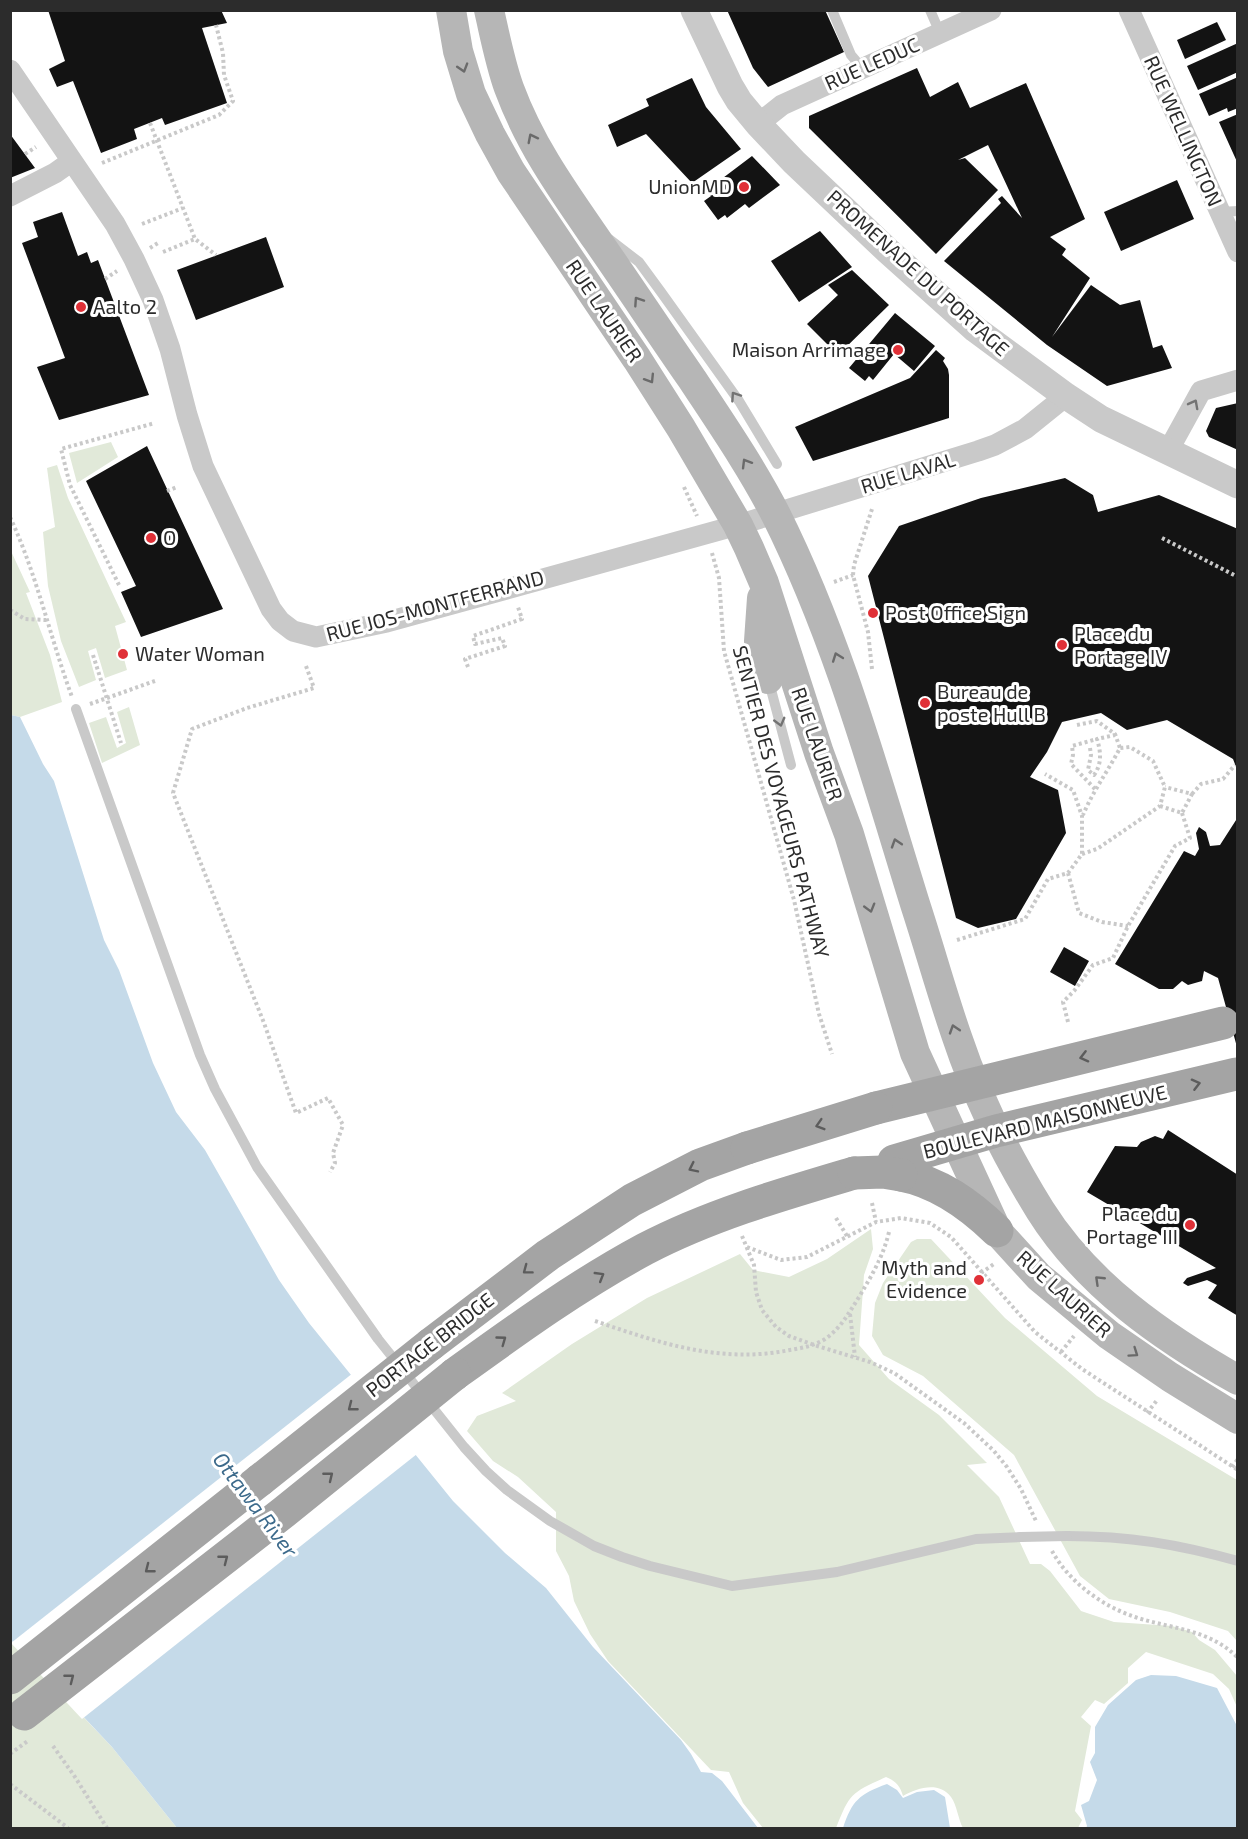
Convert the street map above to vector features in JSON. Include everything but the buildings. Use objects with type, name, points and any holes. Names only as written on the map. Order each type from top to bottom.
[{"type":"main road","name":"RUE LAURIER","points":[[451,10],[458,51],[471,94],[490,134],[511,172],[637,358],[681,428],[738,525],[764,583],[819,753],[849,834],[915,1053],[955,1142],[997,1246],[1039,1277],[1108,1335],[1238,1419]]},
{"type":"main road","name":"RUE LAURIER","points":[[489,10],[506,77],[521,117],[551,174],[714,411],[776,514],[824,623],[842,673],[954,1029],[996,1131],[1049,1224],[1083,1264],[1142,1320],[1197,1358],[1238,1380]]},
{"type":"main road","points":[[764,583],[759,641],[768,679]]},
{"type":"main road","points":[[932,1093],[1223,1023]]},
{"type":"main road","name":"BOULEVARD MAISONNEUVE","points":[[854,1173],[898,1168],[955,1142],[1236,1074]]},
{"type":"main road","name":"PORTAGE BRIDGE","points":[[10,1678],[431,1344],[548,1255],[632,1200],[700,1165],[747,1148],[932,1093]]},
{"type":"main road","points":[[898,1168],[974,1209],[997,1246]]},
{"type":"main road","name":"PORTAGE BRIDGE","points":[[21,1726],[455,1374],[554,1303],[646,1249],[717,1217],[770,1198],[854,1173]]},
{"type":"street","name":"PROMENADE DU PORTAGE","points":[[694,10],[730,86],[758,124],[794,162],[888,251],[975,329],[1101,419],[1238,485]]},
{"type":"street","name":"RUE LEDUC","points":[[758,124],[782,105],[991,10]]},
{"type":"street","name":"RUE WELLINGTON","points":[[1129,10],[1229,212],[1238,252]]},
{"type":"street","name":"RUE JOS-MONTFERRAND","points":[[10,70],[115,224],[153,300],[170,349],[203,466],[270,609],[293,631],[316,637],[387,622],[738,525]]},
{"type":"street","points":[[10,196],[55,173],[72,161]]},
{"type":"street","points":[[1168,451],[1201,391],[1238,380]]},
{"type":"street","name":"RUE LAVAL","points":[[738,525],[995,446],[1025,429],[1066,396]]},
{"type":"lane","points":[[832,10],[851,55],[862,68]]},
{"type":"lane","points":[[930,10],[940,33]]},
{"type":"lane","points":[[582,218],[639,262],[720,373],[758,430],[777,464]]},
{"type":"lane","points":[[768,679],[791,765]]},
{"type":"lane","points":[[76,709],[200,1055],[257,1167],[378,1339],[464,1447],[507,1490],[550,1521],[594,1546],[650,1566],[732,1586],[837,1572],[976,1539],[1104,1536],[1157,1541],[1238,1561]]},
{"type":"path","points":[[102,163],[219,115],[233,101],[224,75],[224,53],[216,25]]},
{"type":"path","points":[[150,123],[195,239],[216,255]]},
{"type":"path","points":[[25,154],[36,147]]},
{"type":"path","points":[[142,224],[183,208]]},
{"type":"path","points":[[163,252],[195,239]]},
{"type":"path","points":[[119,585],[70,484],[61,449],[155,423]]},
{"type":"path","points":[[167,491],[177,487]]},
{"type":"path","points":[[872,509],[854,565],[853,575],[868,632],[872,669]]},
{"type":"path","points":[[10,517],[34,574],[46,620],[76,709],[155,681]]},
{"type":"path","points":[[1162,538],[1238,577]]},
{"type":"path","name":"SENTIER DES VOYAGEURS PATHWAY","points":[[713,556],[719,578],[724,651],[794,900],[819,1014],[832,1054]]},
{"type":"path","points":[[832,582],[853,575]]},
{"type":"path","points":[[468,667],[465,659],[505,646],[502,638],[475,644],[473,636],[522,619],[513,586]]},
{"type":"path","points":[[10,610],[25,620],[46,620]]},
{"type":"path","points":[[93,655],[121,743]]},
{"type":"path","points":[[306,666],[314,688],[247,708],[192,729],[173,793],[264,1023],[296,1113],[328,1098],[344,1125],[333,1153],[335,1163],[330,1172]]},
{"type":"path","points":[[1077,725],[1097,721],[1115,734],[1120,748],[1095,789],[1082,816]]},
{"type":"path","points":[[1095,789],[1071,764],[1072,746],[1115,734]]},
{"type":"path","points":[[1090,748],[1088,770],[1094,775],[1100,762],[1101,750],[1097,739]]},
{"type":"path","points":[[957,940],[1025,920],[1048,879],[1068,873],[1082,854],[1097,849],[1160,806],[1165,787],[1153,761],[1130,747],[1120,748]]},
{"type":"path","points":[[1068,1022],[1063,1002],[1093,965],[1113,958],[1128,926],[1175,846],[1190,838],[1182,813],[1192,794],[1201,784],[1223,779],[1235,765]]},
{"type":"path","points":[[1045,774],[1073,790],[1082,816],[1082,854]]},
{"type":"path","points":[[1165,787],[1192,794]]},
{"type":"path","points":[[1160,806],[1182,813]]},
{"type":"path","points":[[1068,873],[1079,913],[1102,922],[1128,926]]},
{"type":"path","points":[[872,1203],[876,1222]]},
{"type":"path","points":[[836,1218],[847,1236]]},
{"type":"path","points":[[747,1246],[781,1260],[807,1257],[876,1222],[901,1218],[930,1223],[951,1237],[1035,1332],[1082,1369],[1238,1470]]},
{"type":"path","points":[[732,1239],[752,1232]]},
{"type":"path","points":[[595,1320],[673,1347],[722,1354],[772,1354],[814,1345],[837,1329],[850,1314],[876,1271],[885,1250],[889,1232]]},
{"type":"path","points":[[742,1235],[754,1265],[756,1292],[762,1310],[776,1327],[814,1345],[855,1357],[894,1373],[964,1423],[994,1451],[1022,1490],[1040,1528]]},
{"type":"path","points":[[981,1273],[997,1246]]},
{"type":"path","points":[[850,1314],[855,1357]]},
{"type":"path","points":[[1061,1352],[1075,1335]]},
{"type":"path","points":[[1147,1413],[1159,1399]]},
{"type":"path","points":[[1232,1467],[1238,1459]]},
{"type":"path","points":[[1052,1550],[1067,1574],[1101,1601],[1118,1611],[1198,1633],[1229,1650],[1238,1658]]},
{"type":"path","points":[[10,1754],[21,1726]]},
{"type":"path","points":[[52,1746],[75,1777],[107,1828]]},
{"type":"path","points":[[10,1784],[68,1828]]},
{"type":"green space","points":[[111,442],[118,457],[77,483],[69,453]]},
{"type":"green space","points":[[57,465],[68,498],[126,622],[115,626],[127,670],[105,678],[96,648],[88,651],[96,680],[79,687],[61,641],[48,586],[43,532],[55,527],[47,468]]},
{"type":"green space","points":[[10,549],[30,592],[26,593],[50,655],[62,702],[20,717],[11,715]]},
{"type":"green space","points":[[129,707],[140,745],[102,763],[89,723],[106,717],[117,748],[126,743],[117,712]]},
{"type":"green space","points":[[871,1229],[873,1249],[864,1275],[859,1345],[889,1379],[939,1415],[987,1463],[967,1465],[999,1497],[1030,1564],[1041,1564],[1050,1571],[1081,1611],[1114,1622],[1172,1626],[1192,1632],[1199,1640],[1215,1650],[1237,1676],[1237,1707],[1229,1689],[1213,1674],[1146,1652],[1128,1668],[1128,1683],[1104,1704],[1095,1700],[1081,1717],[1091,1726],[1075,1811],[1082,1820],[1078,1828],[963,1828],[953,1800],[946,1792],[928,1788],[903,1796],[897,1784],[886,1777],[853,1795],[836,1828],[763,1828],[743,1803],[729,1772],[711,1770],[608,1661],[590,1634],[574,1601],[569,1576],[556,1551],[556,1512],[518,1477],[493,1461],[467,1431],[477,1416],[516,1401],[502,1393],[572,1344],[647,1298],[740,1254],[753,1270],[789,1277],[827,1259]]},
{"type":"green space","points":[[917,1239],[931,1239],[1005,1318],[1097,1396],[1237,1480],[1237,1641],[1228,1631],[1170,1612],[1109,1599],[1080,1576],[1014,1455],[923,1376],[883,1355],[872,1336],[875,1303],[883,1283],[911,1242]]},
{"type":"green space","points":[[10,1640],[112,1747],[177,1828],[11,1828]]},
{"type":"water","name":"Ottawa River","points":[[11,715],[20,717],[54,781],[104,940],[119,970],[153,1063],[176,1112],[205,1150],[279,1280],[309,1323],[453,1501],[505,1553],[546,1588],[593,1647],[681,1740],[701,1772],[712,1773],[722,1781],[758,1828],[177,1828],[112,1747],[11,1640]]},
{"type":"water","points":[[1151,1675],[1176,1676],[1217,1688],[1237,1726],[1237,1828],[1086,1828],[1081,1805],[1089,1801],[1097,1780],[1090,1762],[1095,1753],[1095,1727],[1108,1705],[1136,1680]]},
{"type":"water","points":[[887,1784],[897,1790],[903,1798],[917,1792],[934,1790],[945,1797],[950,1828],[843,1828],[853,1805],[863,1795]]},
{"type":"pier","points":[[353,1373],[417,1454],[82,1719],[11,1643]]},
{"type":"place","name":"UnionMD","points":[[744,187]]},
{"type":"place","name":"Aalto 2","points":[[81,307]]},
{"type":"place","name":"Maison Arrimage","points":[[898,350]]},
{"type":"place","name":"O","points":[[151,538]]},
{"type":"place","name":"Post Office Sign","points":[[873,613]]},
{"type":"place","name":"Place du Portage IV","points":[[1062,645]]},
{"type":"place","name":"Water Woman","points":[[123,654]]},
{"type":"place","name":"Bureau de poste Hull B","points":[[925,703]]},
{"type":"place","name":"Place du Portage III","points":[[1190,1225]]},
{"type":"place","name":"Myth and Evidence","points":[[979,1280]]}]
